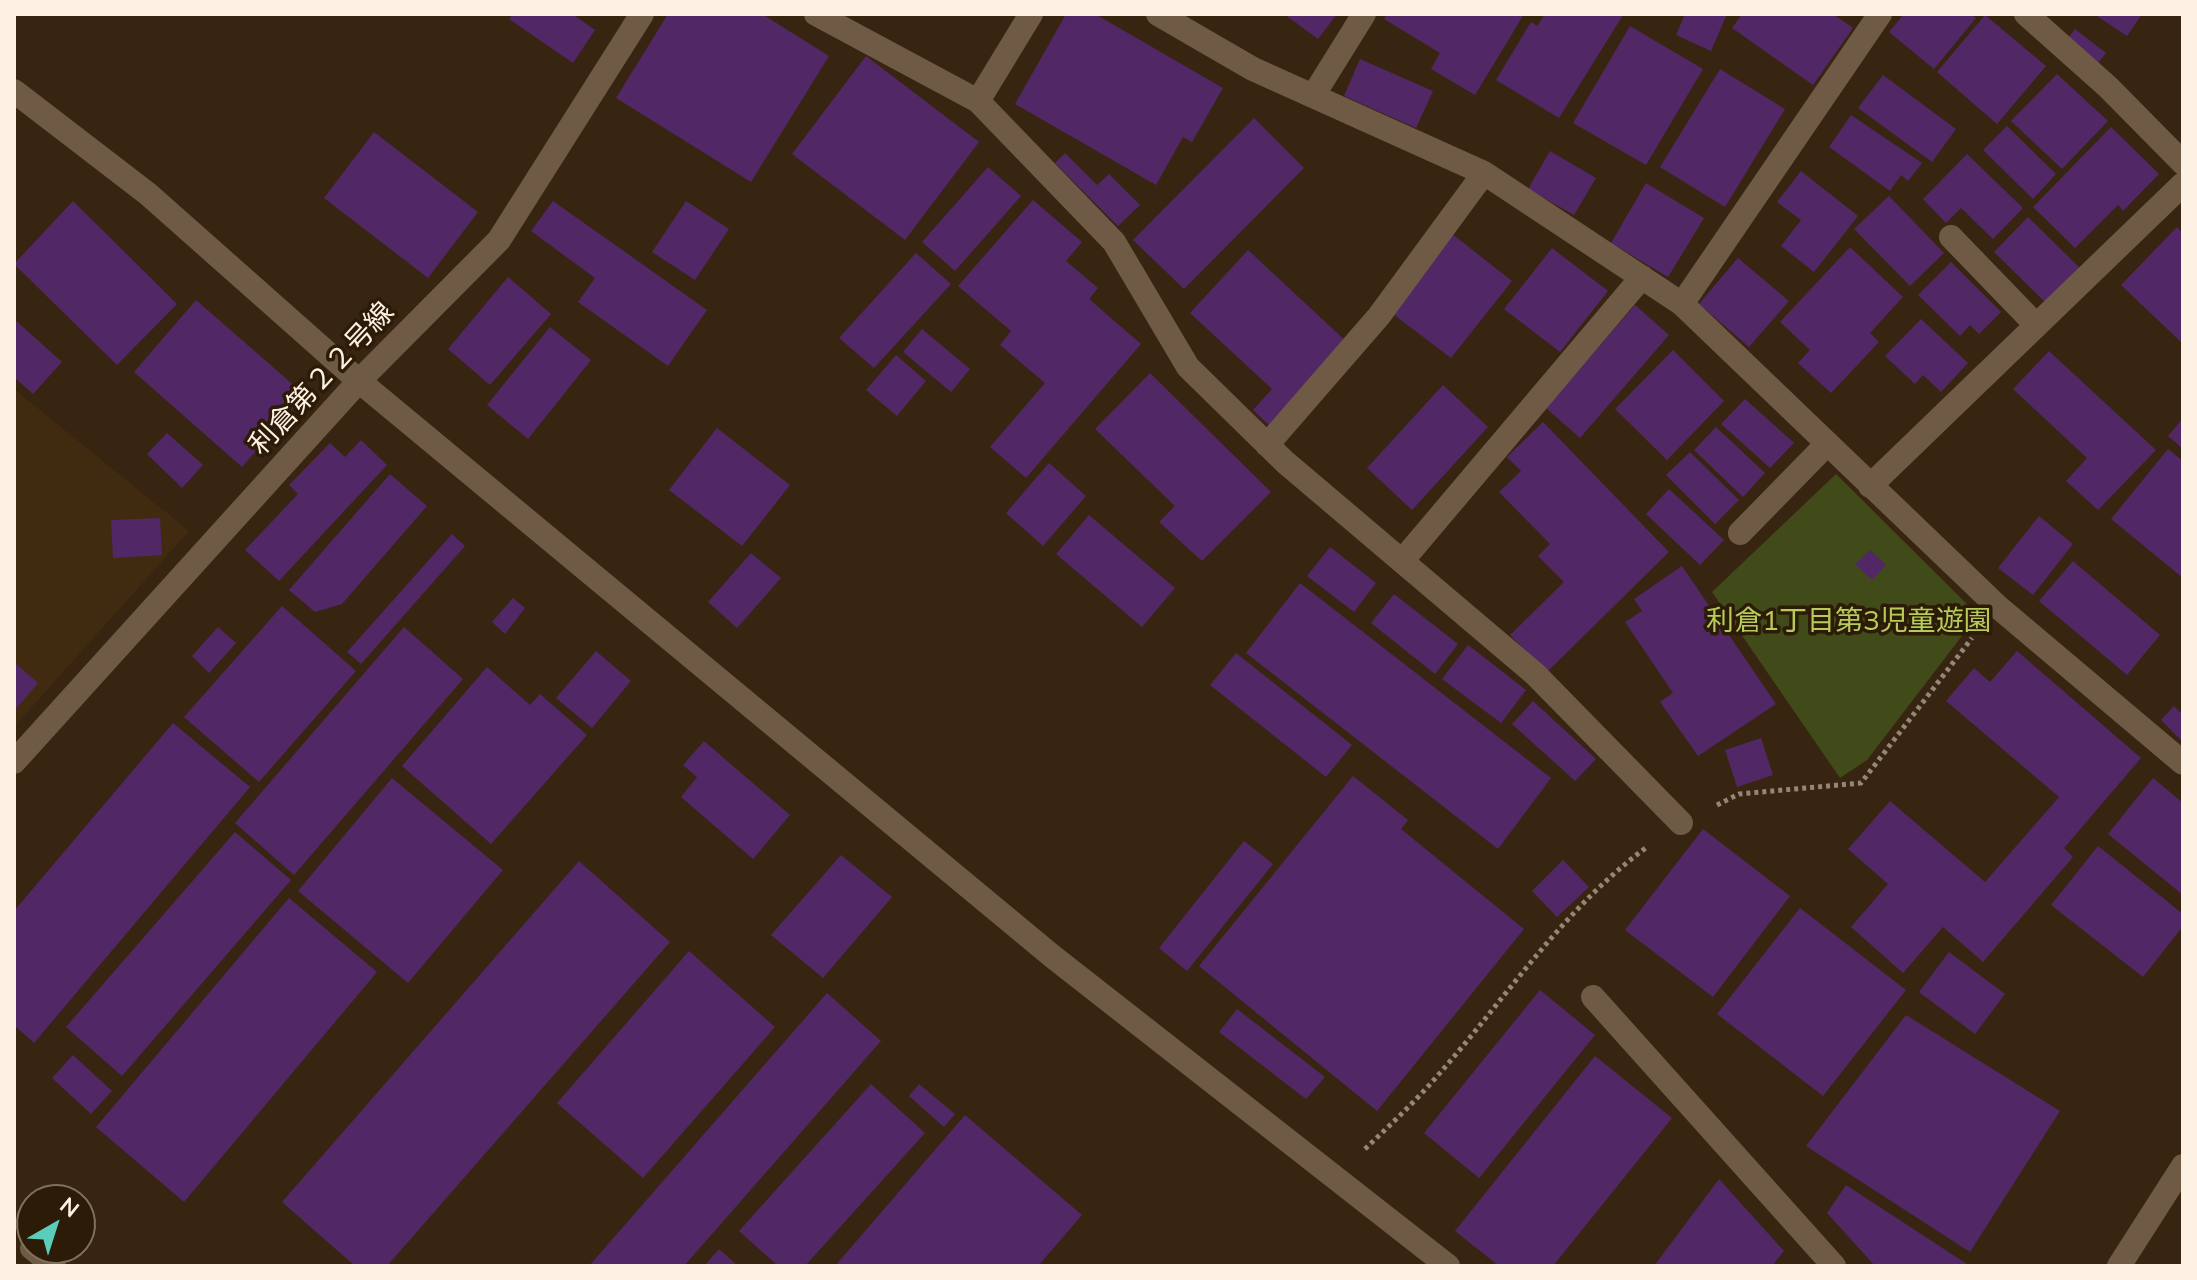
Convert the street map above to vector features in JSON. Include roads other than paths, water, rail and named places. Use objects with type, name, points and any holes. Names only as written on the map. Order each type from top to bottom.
[{"type":"street","name":"利倉第２２号線","points":[[14,762],[359,381],[499,240],[642,14]]},
{"type":"street","points":[[816,14],[978,101],[1114,242],[1188,367],[1267,445],[1535,674],[1681,823]]},
{"type":"street","points":[[978,101],[1031,14]]},
{"type":"street","points":[[1158,14],[1253,69],[1484,173],[1682,304],[1997,606],[2183,763]]},
{"type":"street","points":[[1313,96],[1364,14]]},
{"type":"street","points":[[1682,304],[1880,14]]},
{"type":"street","points":[[2026,14],[2108,87],[2183,163]]},
{"type":"street","points":[[14,91],[148,194],[359,381],[1052,956],[1448,1266]]},
{"type":"street","points":[[1267,445],[1379,316],[1484,173]]},
{"type":"street","points":[[1870,486],[2183,184]]},
{"type":"street","points":[[1951,237],[2036,325]]},
{"type":"street","points":[[1402,561],[1642,277]]},
{"type":"street","points":[[1740,533],[1827,444]]},
{"type":"street","points":[[1593,997],[1834,1266]]},
{"type":"street","points":[[2119,1266],[2183,1166]]},
{"type":"park label","name":"利倉1丁目第3児童遊園","points":[[1849,622]]}]
